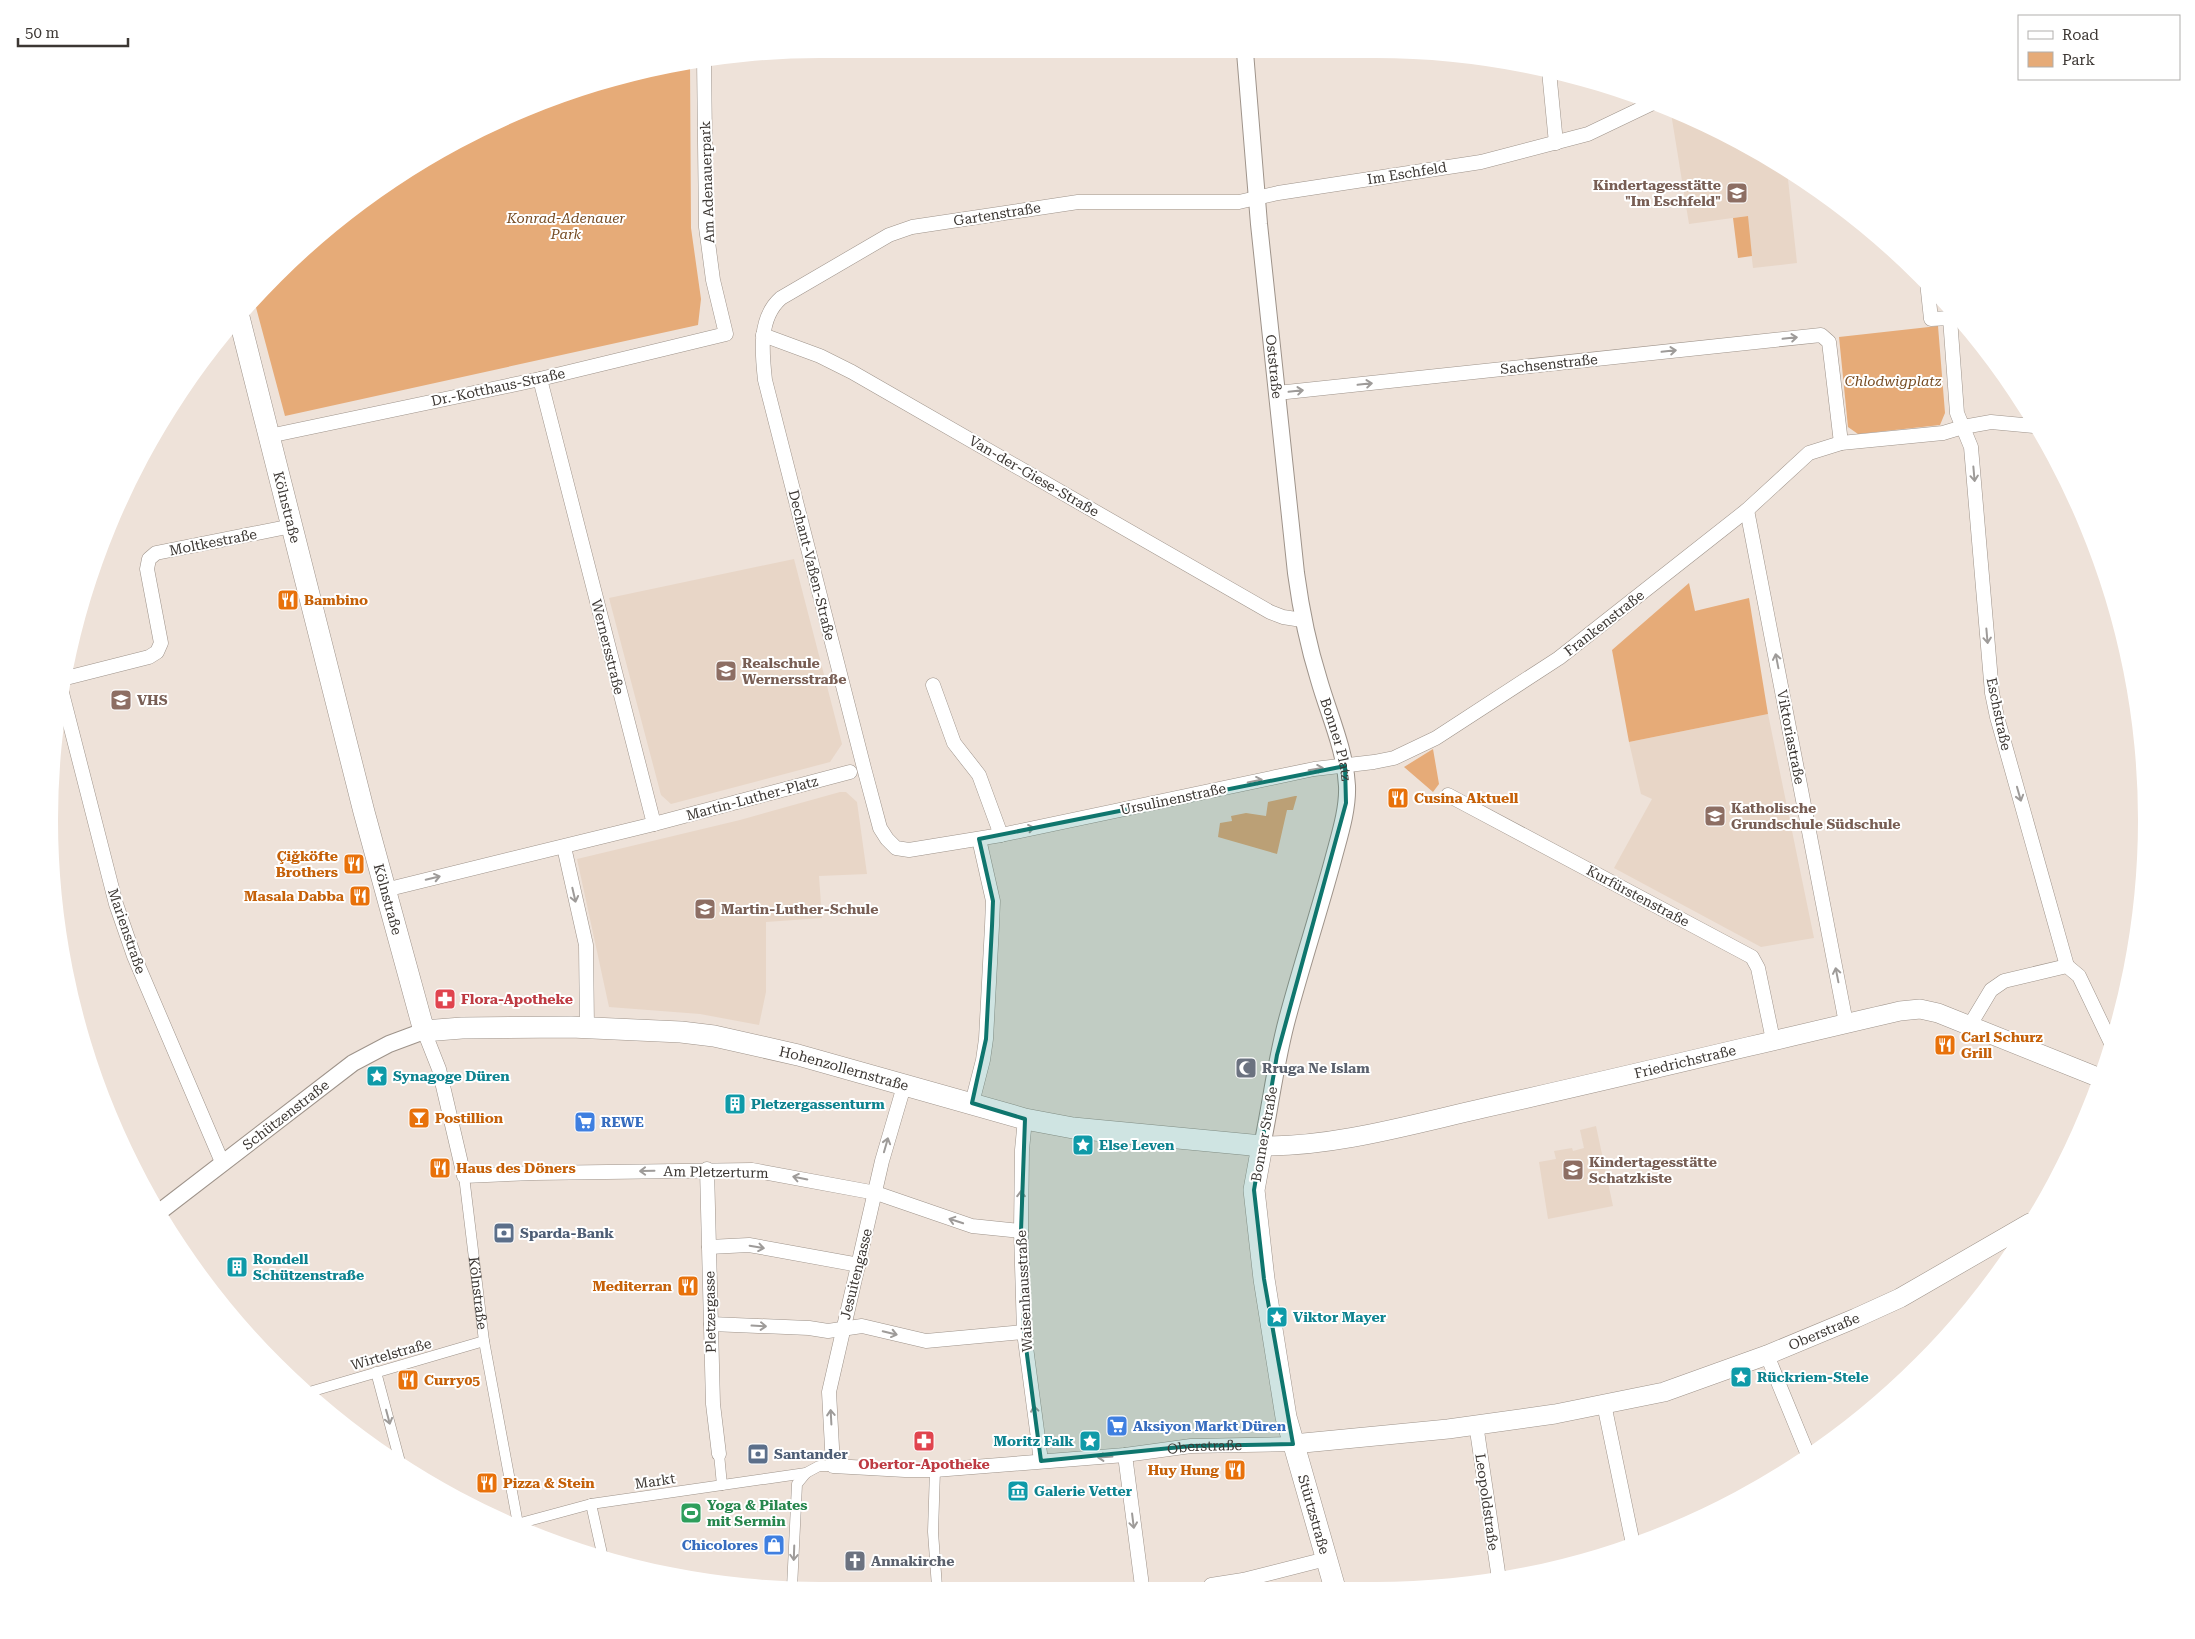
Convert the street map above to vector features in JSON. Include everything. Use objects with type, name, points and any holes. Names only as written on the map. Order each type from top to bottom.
[{"type":"main road","name":"Kölnstraße","points":[[241,324],[385,890],[424,1031]]},
{"type":"main road","name":"Friedrichstraße","points":[[1262,1146],[1310,1145],[1588,1085],[1846,1023],[1900,1011],[1920,1009],[1970,1025],[2093,1075]]},
{"type":"main road","name":"Hohenzollernstraße","points":[[424,1031],[462,1028],[588,1027],[714,1036],[798,1055],[1025,1119],[1083,1130],[1262,1146]]},
{"type":"main road","name":"Bonner Straße","points":[[1262,1146],[1254,1190],[1264,1279],[1286,1417],[1294,1444]]},
{"type":"main road","name":"Oberstraße","points":[[1294,1444],[1448,1429],[1555,1414],[1664,1392],[1767,1355],[1900,1298],[2015,1233]]},
{"type":"main road","name":"Stürtzstraße","points":[[1294,1444],[1333,1582]]},
{"type":"street","name":"Oststraße","points":[[1245,58],[1276,393],[1296,573],[1302,620],[1319,681]]},
{"type":"street","name":"Am Adenauerpark","points":[[704,67],[706,227],[713,280],[726,334]]},
{"type":"street","points":[[1550,78],[1556,143]]},
{"type":"street","name":"Im Eschfeld","points":[[1257,198],[1481,162],[1588,134],[1644,107]]},
{"type":"street","name":"Gartenstraße","points":[[766,317],[772,306],[781,298],[889,235],[912,227],[1078,202],[1239,202],[1257,198]]},
{"type":"street","points":[[1929,296],[1931,320],[1947,316]]},
{"type":"street","name":"Dechant-Vaßen-Straße","points":[[766,317],[763,335],[765,380],[864,768],[880,828],[886,839]]},
{"type":"street","points":[[1952,322],[1957,413],[1963,427]]},
{"type":"street","name":"Dr.-Kotthaus-Straße","points":[[269,436],[540,379],[726,334]]},
{"type":"street","name":"Van-der-Giese-Straße","points":[[763,335],[820,356],[852,372],[1270,612],[1283,617],[1302,620]]},
{"type":"street","name":"Sachsenstraße","points":[[1276,393],[1820,335],[1829,342],[1841,443]]},
{"type":"street","name":"Wernersstraße","points":[[540,379],[654,824]]},
{"type":"street","points":[[1841,443],[1943,433],[1991,422],[2027,425]]},
{"type":"street","name":"Eschstraße","points":[[1963,427],[1971,447],[1992,693],[1997,717],[2067,966]]},
{"type":"street","name":"Frankenstraße","points":[[1345,766],[1394,758],[1436,738],[1558,658],[1748,510],[1809,453],[1841,443]]},
{"type":"street","name":"Viktoriastraße","points":[[1748,510],[1846,1023]]},
{"type":"street","name":"Moltkestraße","points":[[71,677],[148,657],[157,652],[161,643],[147,569],[149,559],[156,553],[292,526]]},
{"type":"street","name":"Bonner Platz","points":[[1319,681],[1345,766],[1346,800]]},
{"type":"street","points":[[933,685],[954,743],[979,776],[1001,834]]},
{"type":"street","name":"Marienstraße","points":[[66,708],[116,904],[131,948],[222,1162]]},
{"type":"street","name":"Ursulinenstraße","points":[[886,839],[896,848],[909,850],[1001,834],[1288,774],[1345,766]]},
{"type":"street","name":"Martin-Luther-Platz","points":[[654,824],[850,772]]},
{"type":"street","name":"Kurfürstenstraße","points":[[1448,795],[1752,957],[1758,968],[1773,1040]]},
{"type":"street","name":"Bonner Straße","points":[[1262,1146],[1269,1113],[1277,1055],[1328,880],[1346,800]]},
{"type":"street","points":[[385,890],[654,824]]},
{"type":"street","points":[[972,1103],[983,1060],[986,1038],[992,934],[992,901],[980,838]]},
{"type":"street","points":[[564,847],[586,945],[588,1027]]},
{"type":"street","points":[[1970,1025],[1991,990],[2004,981],[2067,966],[2079,976],[2107,1034]]},
{"type":"street","name":"Schützenstraße","points":[[165,1208],[353,1063],[389,1044],[424,1031]]},
{"type":"street","name":"Kölnstraße","points":[[424,1031],[440,1069],[464,1176],[484,1341],[510,1485]]},
{"type":"street","name":"Jesuitengasse","points":[[833,1466],[829,1392],[882,1161],[904,1086]]},
{"type":"street","name":"Waisenhausstraße","points":[[1025,1119],[1022,1150],[1021,1231],[1024,1332],[1041,1461]]},
{"type":"street","name":"Am Pletzerturm","points":[[464,1176],[707,1170],[766,1171],[876,1193],[972,1226],[1021,1231]]},
{"type":"street","name":"Pletzergasse","points":[[707,1170],[713,1404],[719,1454]]},
{"type":"street","points":[[709,1247],[749,1246],[859,1265]]},
{"type":"street","points":[[711,1324],[809,1328],[828,1331],[862,1326],[926,1341],[1024,1332]]},
{"type":"street","name":"Wirtelstraße","points":[[316,1391],[484,1341]]},
{"type":"street","points":[[1767,1355],[1805,1449]]},
{"type":"street","points":[[376,1372],[398,1454]]},
{"type":"street","points":[[1604,1404],[1631,1537]]},
{"type":"street","name":"Leopoldstraße","points":[[1476,1424],[1498,1571]]},
{"type":"street","name":"Oberstraße","points":[[806,1473],[819,1466],[935,1470],[1125,1455],[1191,1446],[1294,1444]]},
{"type":"street","points":[[719,1454],[722,1485]]},
{"type":"street","points":[[1125,1455],[1141,1582]]},
{"type":"street","points":[[935,1470],[933,1532],[937,1582]]},
{"type":"street","points":[[792,1581],[797,1484],[806,1473]]},
{"type":"street","name":"Markt","points":[[525,1522],[591,1504],[806,1473]]},
{"type":"street","name":"Markt","points":[[510,1485],[516,1518]]},
{"type":"street","points":[[591,1504],[601,1549]]},
{"type":"street","points":[[1232,1582],[1326,1559]]},
{"type":"highlighted area","points":[[1345,766],[1346,803],[1277,1055],[1254,1190],[1264,1279],[1293,1444],[1191,1446],[1041,1461],[1024,1332],[1021,1231],[1025,1119],[972,1103],[986,1039],[993,901],[979,839]]},
{"type":"shaded area","name":"Kindertagesstätte \"Im Eschfeld\"","points":[[1672,118],[1713,136],[1788,179],[1797,263],[1753,268],[1747,216],[1689,224]]},
{"type":"shaded area","name":"Realschule Wernersstraße","points":[[794,559],[842,744],[830,762],[671,804],[661,795],[609,598]]},
{"type":"shaded area","name":"Katholische Grundschule Südschule","points":[[1768,714],[1814,938],[1761,947],[1614,868],[1652,799],[1641,794],[1629,742]]},
{"type":"shaded area","name":"Martin-Luther-Schule","points":[[840,792],[846,792],[857,802],[867,874],[819,876],[822,918],[766,922],[766,992],[759,1025],[700,1014],[609,1007],[577,859],[740,820]]},
{"type":"shaded area","name":"Kindertagesstätte Schatzkiste","points":[[1596,1126],[1613,1206],[1548,1219],[1539,1162],[1556,1159],[1554,1151],[1572,1148],[1573,1151],[1584,1148],[1580,1130]]},
{"type":"green space","name":"Konrad-Adenauer Park","points":[[690,69],[691,228],[701,299],[698,325],[285,416],[256,307],[317,247],[396,186],[482,136],[575,98],[622,83]]},
{"type":"green space","points":[[1748,216],[1752,256],[1738,258],[1733,218]]},
{"type":"green space","name":"Chlodwigplatz","points":[[1938,326],[1945,413],[1940,425],[1858,434],[1848,427],[1839,337]]},
{"type":"green space","points":[[1689,583],[1695,611],[1749,598],[1768,714],[1629,742],[1612,650]]},
{"type":"green space","points":[[1433,749],[1439,784],[1433,792],[1404,767]]},
{"type":"green space","points":[[1297,796],[1293,810],[1287,810],[1277,854],[1218,837],[1220,823],[1232,821],[1231,816],[1246,813],[1266,816],[1268,802]]},
{"type":"place","name":"Kindertagesstätte \"Im Eschfeld\"","points":[[1737,193]]},
{"type":"place","name":"Bambino","points":[[288,600]]},
{"type":"place","name":"Realschule Wernersstraße","points":[[726,671]]},
{"type":"place","name":"VHS","points":[[121,700]]},
{"type":"place","name":"Cusina Aktuell","points":[[1398,798]]},
{"type":"place","name":"Katholische Grundschule Südschule","points":[[1715,816]]},
{"type":"place","name":"Çiğköfte Brothers","points":[[354,864]]},
{"type":"place","name":"Masala Dabba","points":[[360,896]]},
{"type":"place","name":"Martin-Luther-Schule","points":[[705,909]]},
{"type":"place","name":"Flora-Apotheke","points":[[445,999]]},
{"type":"place","name":"Carl Schurz Grill","points":[[1945,1045]]},
{"type":"place","name":"Rruga Ne Islam","points":[[1246,1068]]},
{"type":"place","name":"Synagoge Düren","points":[[377,1076]]},
{"type":"place","name":"Pletzergassenturm","points":[[735,1104]]},
{"type":"place","name":"Postillion","points":[[419,1118]]},
{"type":"place","name":"REWE","points":[[585,1122]]},
{"type":"place","name":"Else Leven","points":[[1083,1145]]},
{"type":"place","name":"Haus des Döners","points":[[440,1168]]},
{"type":"place","name":"Kindertagesstätte Schatzkiste","points":[[1573,1170]]},
{"type":"place","name":"Sparda-Bank","points":[[504,1233]]},
{"type":"place","name":"Rondell Schützenstraße","points":[[237,1267]]},
{"type":"place","name":"Mediterran","points":[[688,1286]]},
{"type":"place","name":"Viktor Mayer","points":[[1277,1317]]},
{"type":"place","name":"Rückriem-Stele","points":[[1741,1377]]},
{"type":"place","name":"Curry05","points":[[408,1380]]},
{"type":"place","name":"Aksiyon Markt Düren","points":[[1117,1426]]},
{"type":"place","name":"Obertor-Apotheke","points":[[924,1441]]},
{"type":"place","name":"Moritz Falk","points":[[1090,1441]]},
{"type":"place","name":"Santander","points":[[758,1454]]},
{"type":"place","name":"Huy Hung","points":[[1235,1470]]},
{"type":"place","name":"Pizza & Stein","points":[[487,1483]]},
{"type":"place","name":"Galerie Vetter","points":[[1018,1491]]},
{"type":"place","name":"Yoga & Pilates mit Sermin","points":[[691,1513]]},
{"type":"place","name":"Chicolores","points":[[774,1545]]},
{"type":"place","name":"Annakirche","points":[[855,1561]]}]
